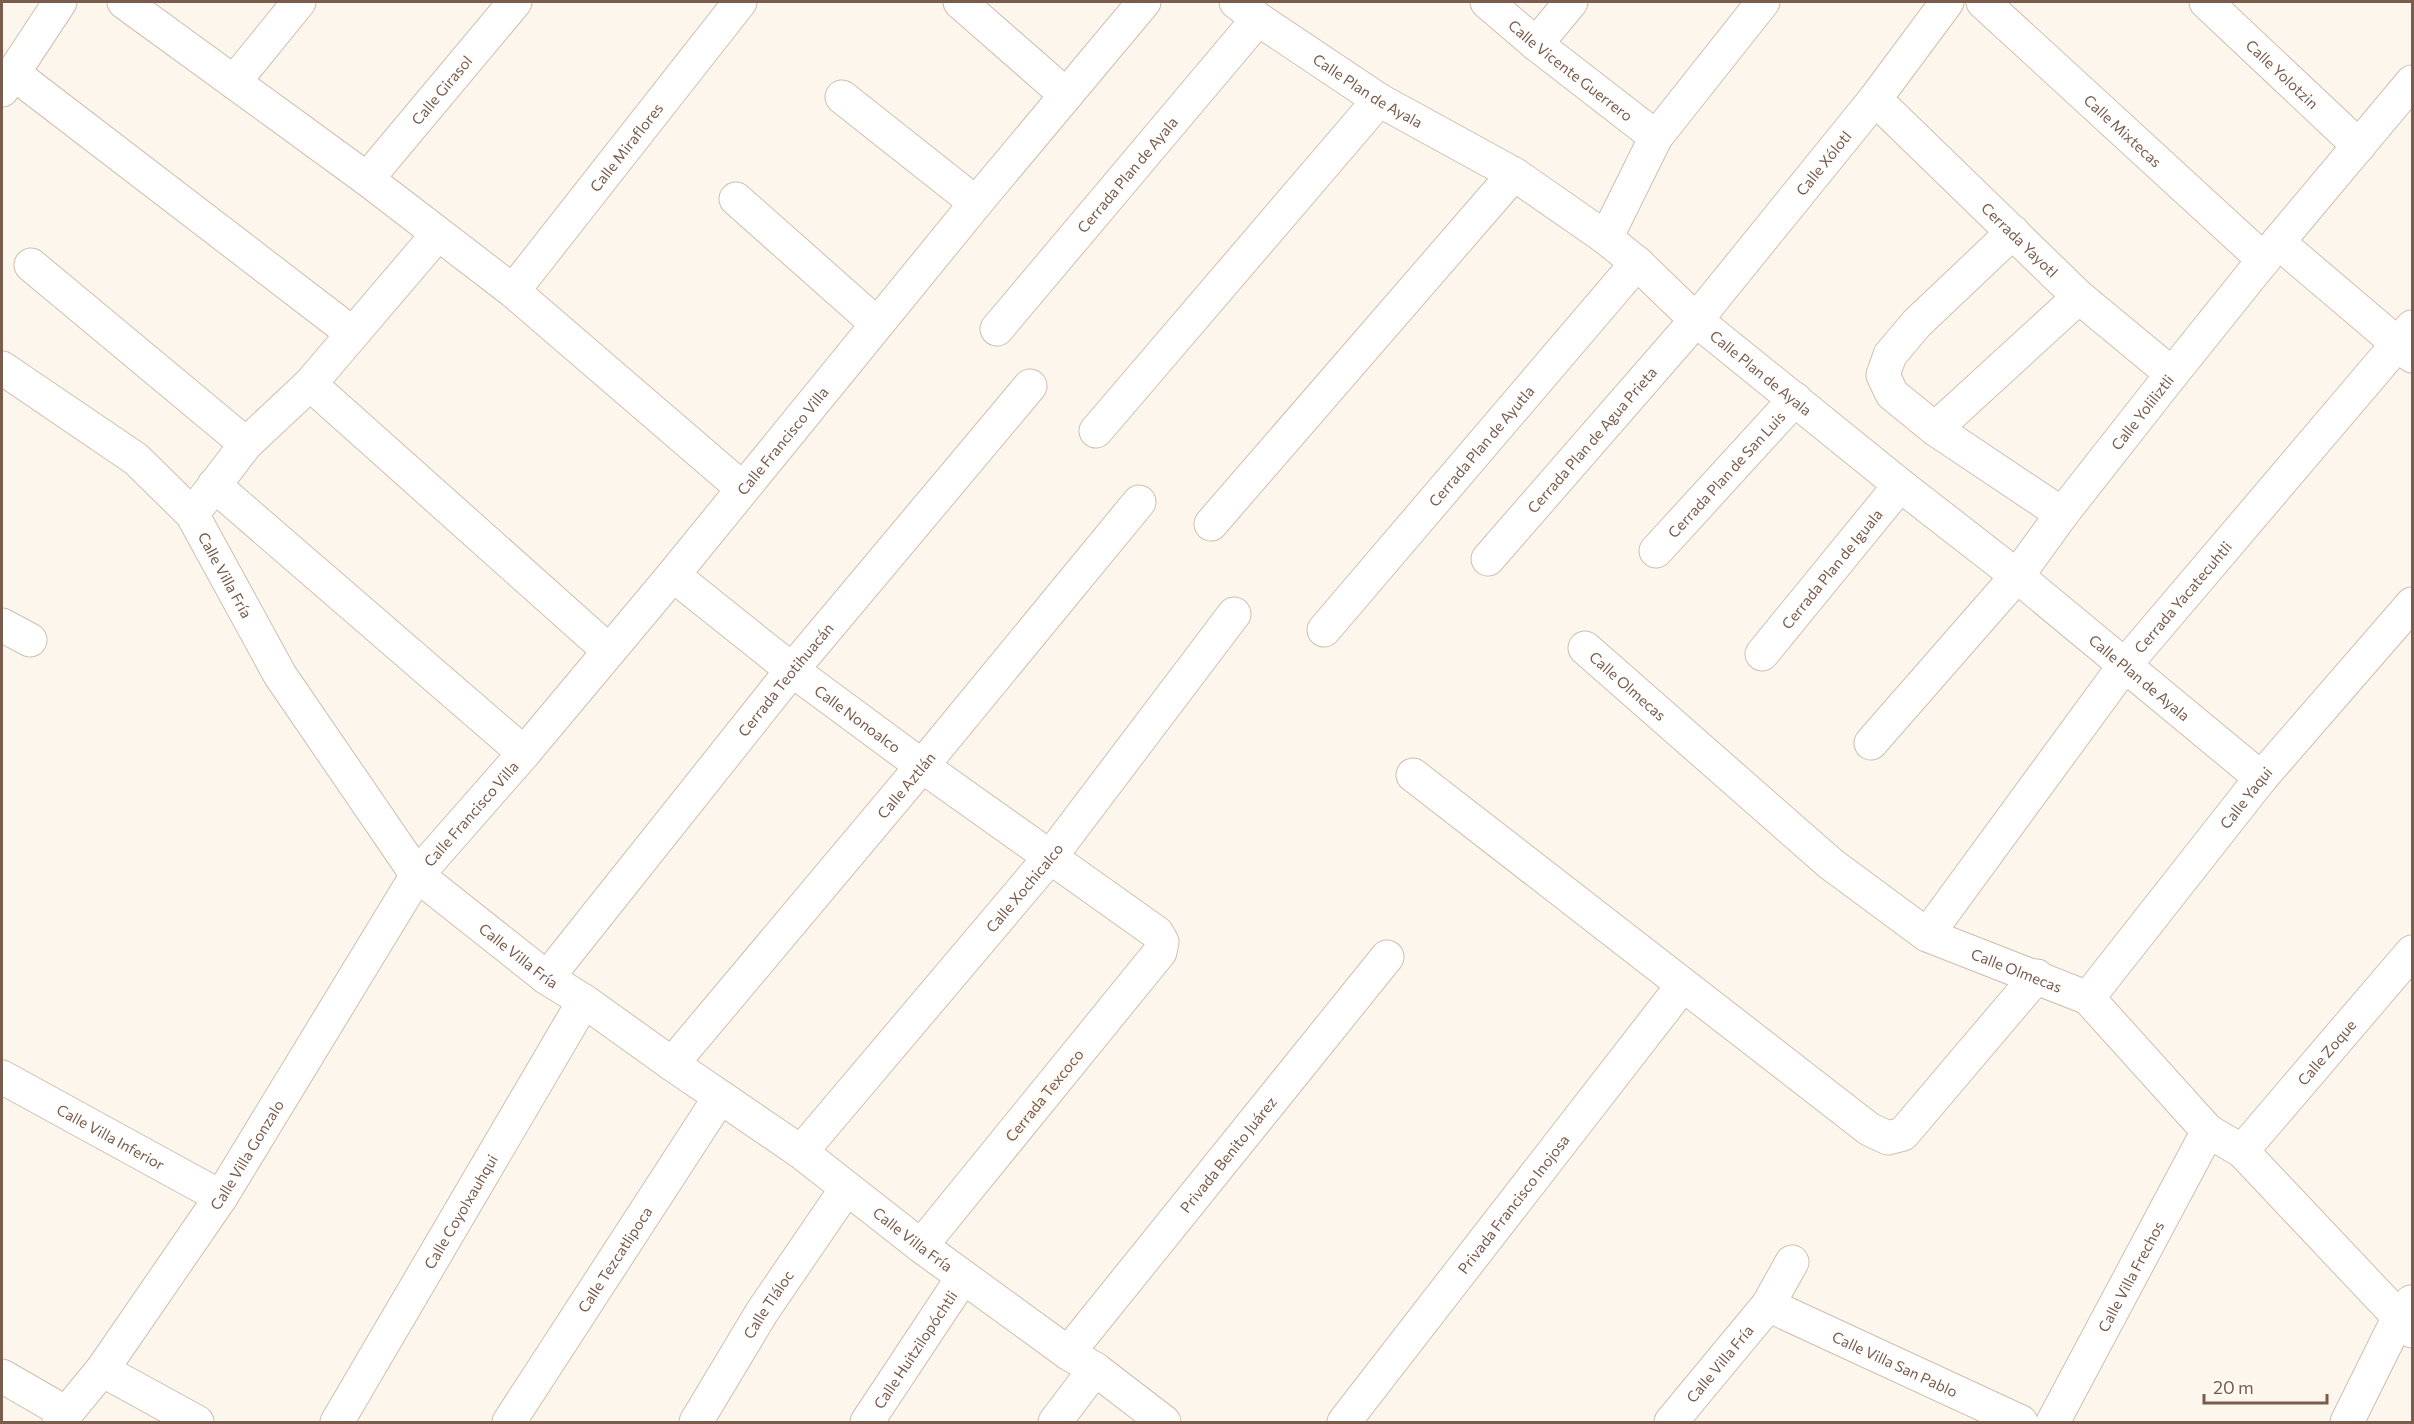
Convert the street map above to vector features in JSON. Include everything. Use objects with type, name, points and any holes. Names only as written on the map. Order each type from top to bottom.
[{"type":"street","points":[[60,2],[7,81],[352,333]]},
{"type":"street","points":[[124,2],[367,179],[436,235],[513,291],[742,488]]},
{"type":"street","points":[[234,82],[299,2]]},
{"type":"street","name":"Calle Girasol","points":[[367,179],[515,2]]},
{"type":"street","name":"Calle Miraflores","points":[[513,291],[740,2]]},
{"type":"street","points":[[960,2],[1066,95]]},
{"type":"street","name":"Calle Francisco Villa","points":[[417,875],[524,753],[673,575],[976,203],[1144,2]]},
{"type":"street","name":"Calle Vicente Guerrero","points":[[1487,2],[1536,44],[1656,137]]},
{"type":"street","points":[[1536,44],[1570,2]]},
{"type":"street","points":[[1606,238],[1656,137],[1763,2]]},
{"type":"street","name":"Calle Xólotl","points":[[1696,320],[1875,99],[1947,2]]},
{"type":"street","name":"Calle Mixtecas","points":[[1983,2],[2271,251],[2408,342]]},
{"type":"street","name":"Calle Yolotzin","points":[[2206,2],[2359,146]]},
{"type":"street","name":"Calle Plan de Ayala","points":[[1247,10],[1380,99],[1514,174],[1606,238],[1638,263],[1696,320],[1900,485],[2017,576],[2261,778]]},
{"type":"street","name":"Cerrada Plan de Ayala","points":[[997,329],[1247,10]]},
{"type":"street","name":"Calle Yoliliztli","points":[[1871,743],[2017,576],[2062,514],[2172,374],[2412,82]]},
{"type":"street","points":[[842,97],[976,203]]},
{"type":"street","points":[[1096,432],[1380,99]]},
{"type":"street","name":"Cerrada Yayotl","points":[[1875,99],[2079,297],[2172,374]]},
{"type":"street","points":[[1211,524],[1514,174]]},
{"type":"street","points":[[736,199],[877,324]]},
{"type":"street","points":[[2013,232],[1917,323],[1890,355],[1883,375],[1892,394],[1935,429],[2062,514]]},
{"type":"street","points":[[192,514],[246,444],[309,384],[436,235]]},
{"type":"street","name":"Cerrada Plan de Ayutla","points":[[1324,630],[1638,263]]},
{"type":"street","points":[[31,265],[246,444]]},
{"type":"street","points":[[1935,429],[2079,297]]},
{"type":"street","name":"Cerrada Plan de Agua Prieta","points":[[1488,559],[1696,320]]},
{"type":"street","name":"Cerrada Yacatecuhtli","points":[[1927,935],[2124,666],[2408,342]]},
{"type":"street","name":"Calle Villa Fría","points":[[2,368],[136,459],[192,514],[280,675],[417,875],[547,978],[584,1001],[801,1152],[921,1246],[1164,1422]]},
{"type":"street","points":[[309,384],[609,651]]},
{"type":"street","name":"Cerrada Teotihuacán","points":[[547,978],[792,670],[1030,386]]},
{"type":"street","name":"Cerrada Plan de San Luis","points":[[1656,551],[1795,399]]},
{"type":"street","points":[[214,485],[524,753]]},
{"type":"street","name":"Cerrada Plan de Iguala","points":[[1762,654],[1900,485]]},
{"type":"street","name":"Calle Aztlán","points":[[672,1064],[922,766],[1139,502]]},
{"type":"street","name":"Calle Nonoalco","points":[[673,575],[792,670],[922,766],[1157,933],[1162,942]]},
{"type":"street","name":"Calle Yaqui","points":[[2088,998],[2261,778],[2412,604]]},
{"type":"street","name":"Calle Xochicalco","points":[[801,1152],[1051,856],[1234,614]]},
{"type":"street","points":[[2,625],[30,640]]},
{"type":"street","name":"Calle Olmecas","points":[[1585,648],[1831,864],[1927,935],[2037,976],[2088,998],[2208,1131],[2242,1151],[2408,1316]]},
{"type":"street","points":[[1413,775],[1869,1129],[1888,1138],[1903,1134],[2037,976]]},
{"type":"street","name":"Calle Villa Gonzalo","points":[[62,1418],[102,1370],[221,1197],[417,875]]},
{"type":"street","name":"Cerrada Texcoco","points":[[921,1246],[1160,952],[1162,942]]},
{"type":"street","name":"Calle Zoque","points":[[2242,1151],[2412,952]]},
{"type":"street","name":"Privada Benito Juárez","points":[[1055,1422],[1082,1361],[1387,957]]},
{"type":"street","name":"Privada Francisco Inojosa","points":[[1344,1422],[1683,986]]},
{"type":"street","name":"Calle Coyolxauhqui","points":[[337,1422],[584,1001]]},
{"type":"street","name":"Calle Villa Inferior","points":[[2,1077],[221,1197]]},
{"type":"street","name":"Calle Tezcatlipoca","points":[[509,1422],[720,1097]]},
{"type":"street","name":"Calle Villa Frechos","points":[[2054,1422],[2208,1131]]},
{"type":"street","name":"Calle Tláloc","points":[[696,1422],[762,1312],[846,1189]]},
{"type":"street","name":"Calle Villa Fría","points":[[1671,1422],[1768,1305],[1792,1262]]},
{"type":"street","name":"Calle Huitzilopóchtli","points":[[867,1422],[963,1277]]},
{"type":"street","name":"Calle Villa San Pablo","points":[[1768,1305],[2021,1422]]},
{"type":"street","points":[[2348,1422],[2408,1316]]},
{"type":"street","points":[[102,1370],[197,1422]]},
{"type":"street","points":[[2,1376],[62,1418]]}]
